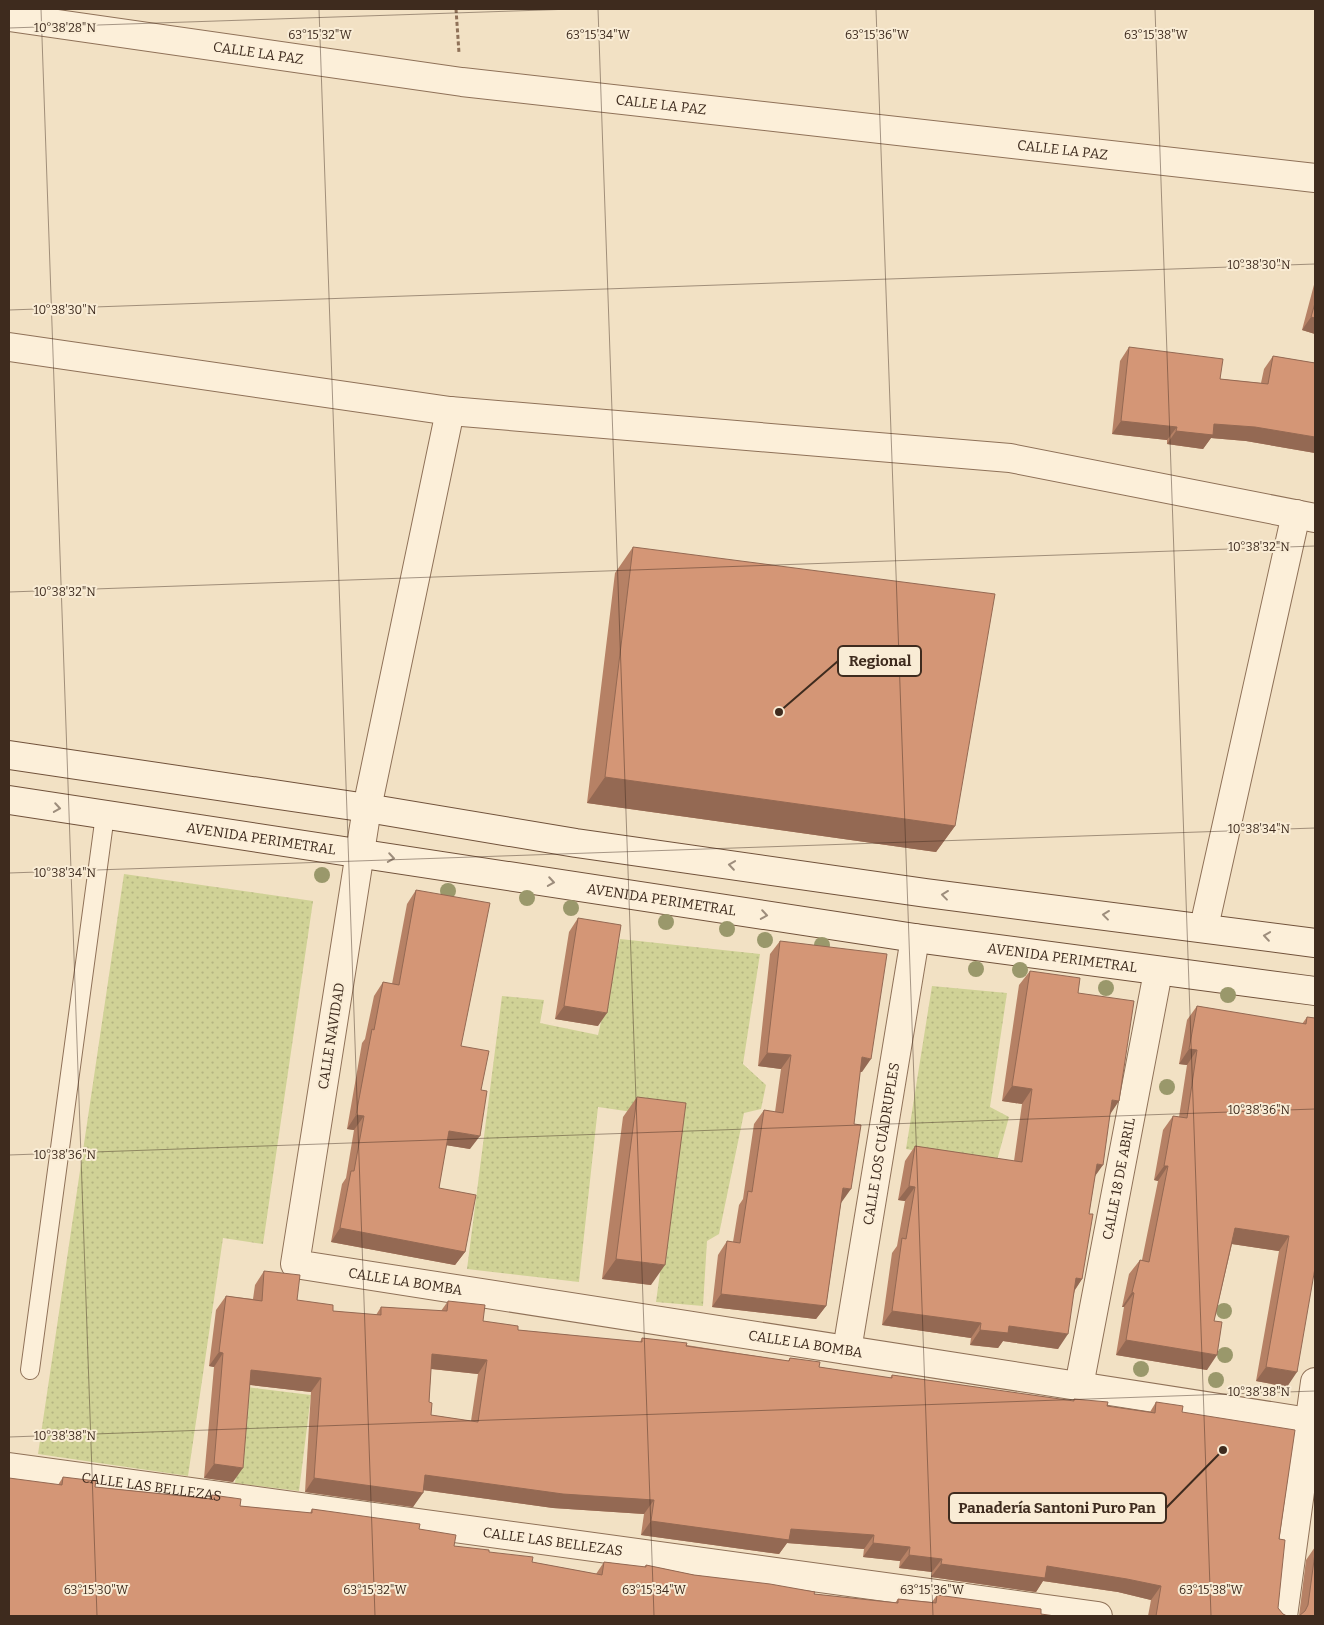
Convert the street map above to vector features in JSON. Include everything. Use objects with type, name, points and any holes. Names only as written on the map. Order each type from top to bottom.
[{"type":"street","name":"CALLE LA PAZ","points":[[9,17],[462,82],[1315,178]]},
{"type":"street","points":[[9,347],[450,411],[1010,458],[1306,516],[1204,927]]},
{"type":"street","name":"CALLE NAVIDAD","points":[[295,1264],[367,808],[450,411]]},
{"type":"street","points":[[9,755],[367,808],[576,844],[926,893],[1204,927],[1315,943]]},
{"type":"street","name":"AVENIDA PERIMETRAL","points":[[9,800],[915,938],[1158,972],[1315,991]]},
{"type":"street","name":"CALLE LOS CUÁDRUPLES","points":[[846,1350],[915,938]]},
{"type":"street","name":"CALLE 18 DE ABRIL","points":[[1080,1386],[1158,972]]},
{"type":"street","name":"CALLE LA BOMBA","points":[[295,1264],[1312,1422]]},
{"type":"street","points":[[1283,1616],[1312,1422],[1315,1382]]},
{"type":"street","name":"CALLE LAS BELLEZAS","points":[[9,1468],[1098,1616]]},
{"type":"lane","points":[[30,1370],[105,815]]},
{"type":"path","points":[[456,9],[462,82]]},
{"type":"green space","points":[[124,874],[313,901],[263,1244],[223,1238],[188,1476],[38,1454]]},
{"type":"green space","points":[[620,939],[760,954],[743,1064],[766,1085],[761,1109],[744,1113],[719,1234],[707,1241],[703,1306],[656,1302],[681,1119],[598,1107],[579,1282],[467,1269],[502,996],[544,1000],[540,1023],[598,1035]]},
{"type":"green space","points":[[932,986],[1007,993],[990,1107],[1009,1117],[996,1164],[906,1149]]},
{"type":"green space","points":[[247,1387],[311,1395],[299,1491],[235,1483]]},
{"type":"building","points":[[1315,303],[1315,318],[1311,317]]},
{"type":"building","points":[[1129,347],[1223,359],[1220,379],[1268,384],[1273,356],[1315,363],[1315,437],[1255,427],[1214,424],[1213,435],[1176,431],[1177,427],[1121,421]]},
{"type":"building","points":[[633,547],[995,594],[955,826],[605,777]]},
{"type":"building","points":[[416,890],[490,903],[461,1046],[489,1051],[481,1090],[487,1091],[480,1136],[449,1131],[439,1188],[476,1195],[465,1252],[340,1228],[351,1171],[354,1171],[364,1116],[356,1115],[372,1029],[374,1030],[383,982],[399,985]]},
{"type":"building","points":[[578,918],[621,925],[607,1013],[564,1006]]},
{"type":"building","points":[[780,941],[887,954],[871,1059],[862,1057],[854,1124],[861,1125],[851,1189],[843,1188],[826,1306],[721,1294],[727,1241],[740,1243],[748,1191],[752,1192],[764,1110],[783,1113],[791,1055],[767,1053]]},
{"type":"building","points":[[1030,971],[1080,978],[1078,993],[1134,1001],[1119,1101],[1112,1100],[1103,1165],[1097,1164],[1089,1214],[1093,1214],[1082,1279],[1076,1278],[1068,1334],[1009,1326],[1008,1333],[980,1330],[981,1323],[892,1311],[902,1238],[906,1239],[915,1187],[909,1186],[915,1146],[1022,1162],[1032,1089],[1012,1086]]},
{"type":"building","points":[[1197,1006],[1306,1024],[1307,1017],[1315,1018],[1315,1268],[1297,1372],[1266,1367],[1289,1236],[1235,1228],[1214,1321],[1222,1322],[1217,1355],[1126,1340],[1134,1293],[1132,1292],[1140,1260],[1149,1262],[1168,1166],[1164,1166],[1173,1116],[1187,1118],[1197,1050],[1189,1049]]},
{"type":"building","points":[[637,1097],[686,1103],[665,1265],[616,1259]]},
{"type":"building","points":[[264,1271],[300,1275],[297,1300],[333,1305],[333,1311],[381,1315],[381,1307],[447,1311],[448,1301],[485,1305],[483,1321],[518,1326],[518,1330],[642,1342],[642,1338],[687,1343],[686,1346],[789,1361],[790,1358],[820,1362],[819,1367],[892,1378],[892,1375],[1074,1401],[1074,1399],[1108,1402],[1107,1406],[1155,1413],[1156,1402],[1183,1406],[1182,1412],[1295,1430],[1279,1539],[1285,1540],[1278,1608],[1287,1616],[1156,1616],[1161,1586],[1047,1566],[1045,1578],[941,1564],[942,1559],[909,1555],[910,1547],[873,1543],[874,1535],[791,1529],[789,1540],[651,1521],[654,1500],[563,1494],[425,1475],[423,1493],[314,1478],[321,1378],[251,1370],[243,1468],[214,1464],[223,1353],[219,1352],[226,1296],[262,1301]],"holes":[[[432,1354],[487,1360],[478,1422],[431,1415],[432,1403],[429,1402]]]},
{"type":"building","points":[[63,1477],[96,1481],[95,1487],[211,1499],[212,1495],[241,1499],[240,1506],[312,1513],[312,1509],[420,1524],[419,1529],[456,1535],[454,1546],[533,1557],[532,1562],[602,1575],[604,1562],[646,1567],[646,1565],[694,1575],[770,1584],[815,1592],[814,1594],[898,1603],[898,1599],[936,1603],[937,1595],[1041,1609],[1041,1614],[1055,1616],[9,1616],[9,1478],[62,1485]]},
{"type":"building","points":[[1315,1553],[1315,1616],[1299,1616],[1308,1605]]},
{"type":"place","name":"Regional","points":[[779,712]]},
{"type":"place","name":"Panadería Santoni Puro Pan","points":[[1223,1450]]}]
